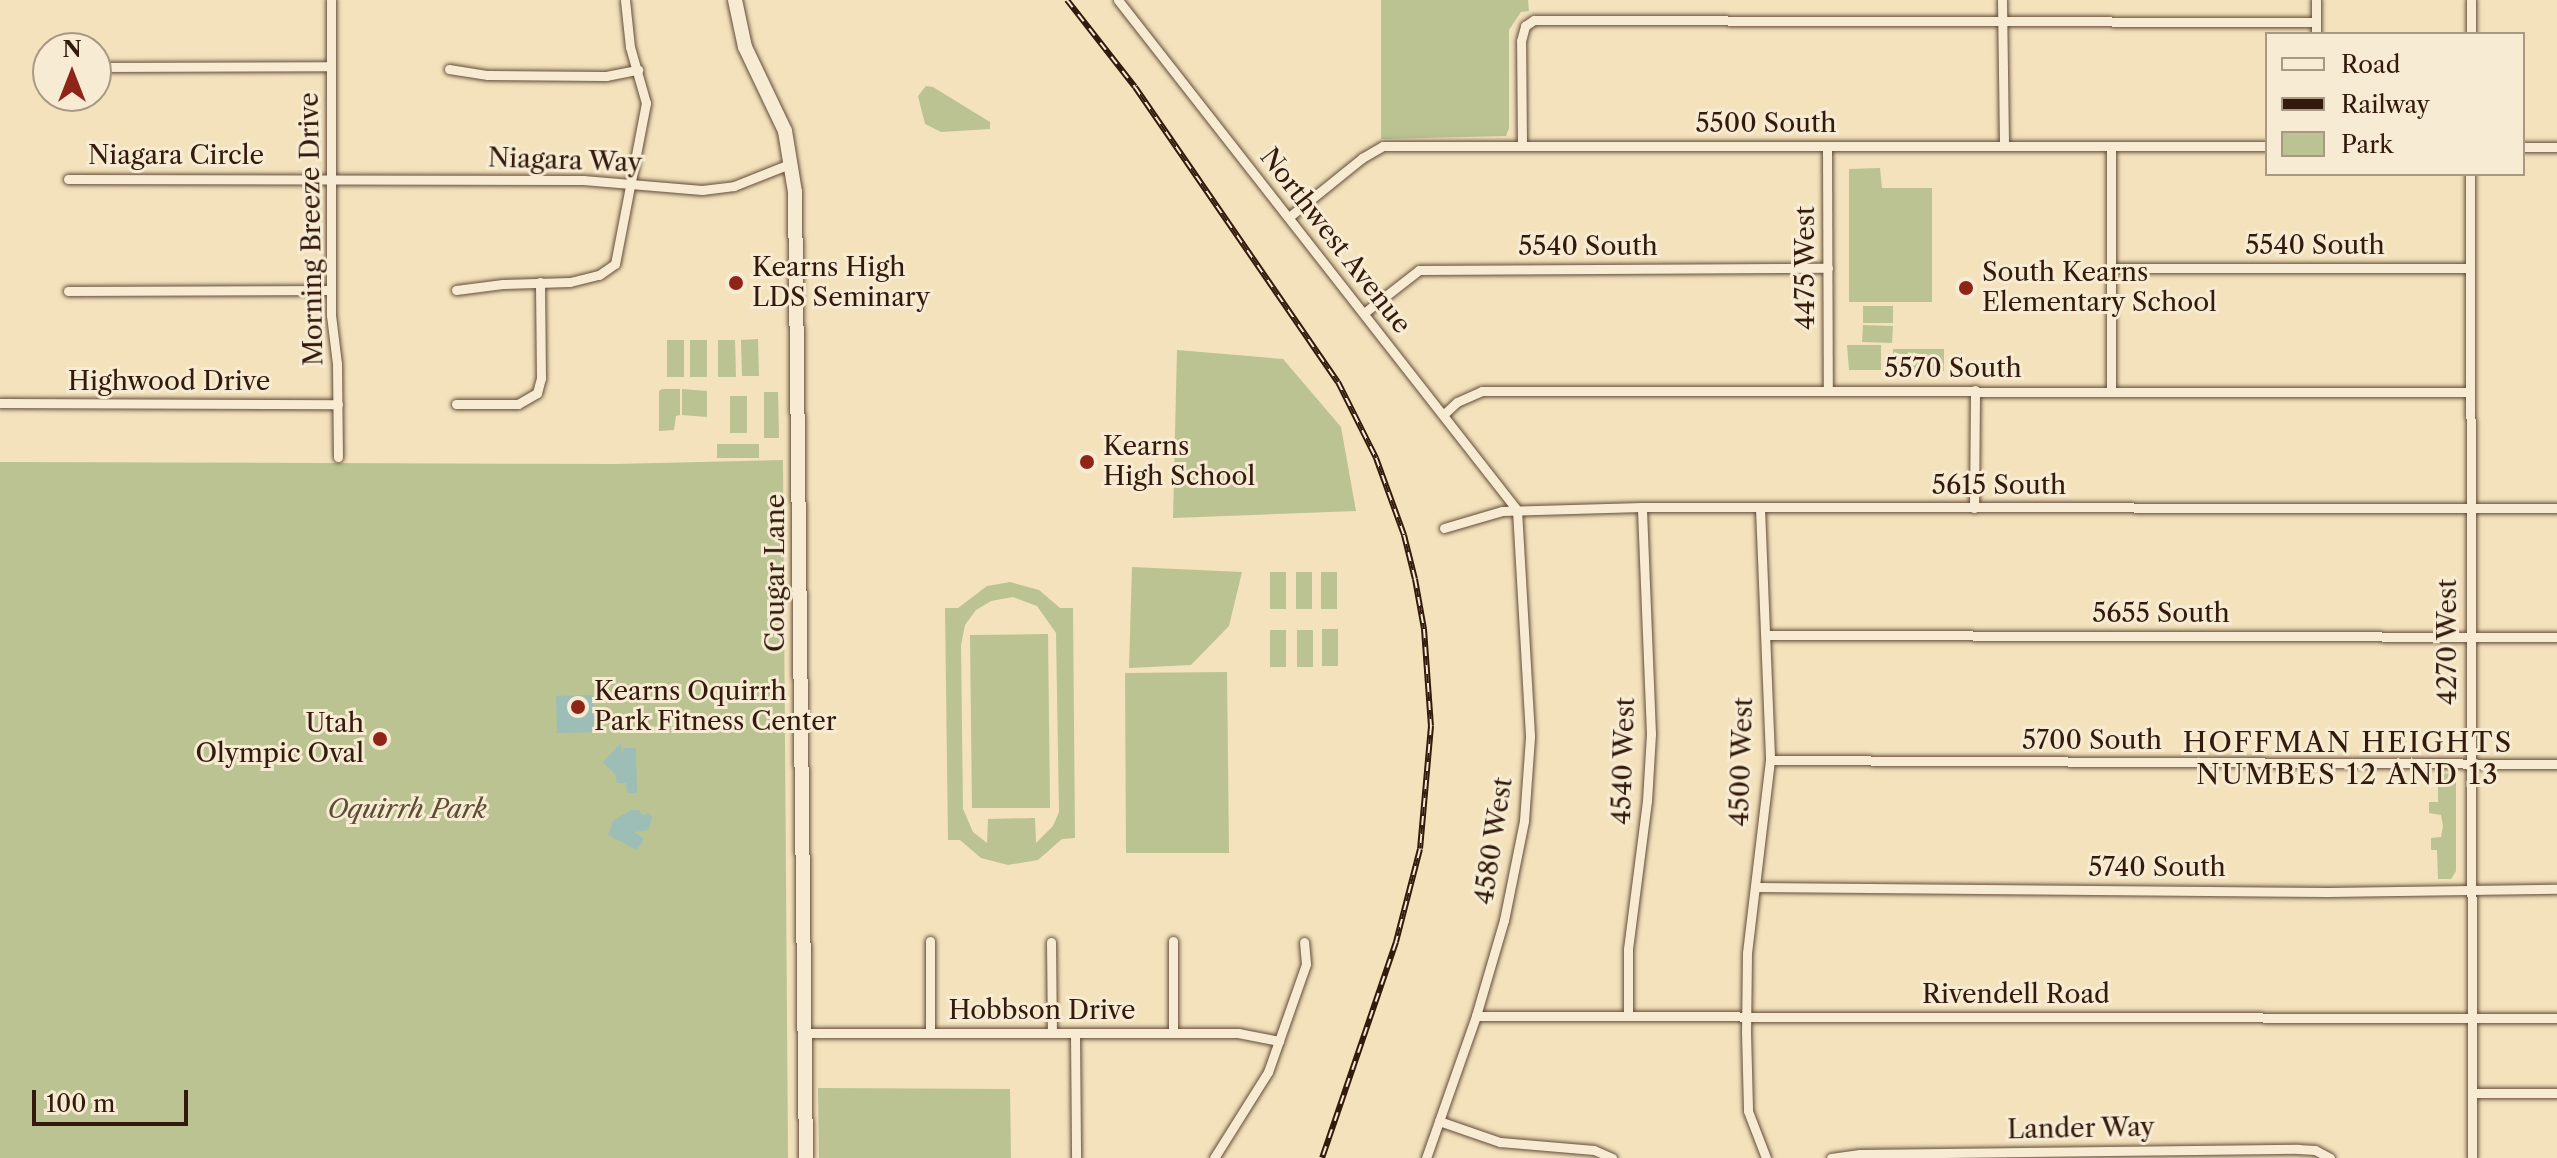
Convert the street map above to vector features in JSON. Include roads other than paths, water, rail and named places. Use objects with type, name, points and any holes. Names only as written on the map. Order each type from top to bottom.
[{"type":"main road","name":"Cougar Lane","points":[[735,0],[745,47],[785,131],[792,163],[797,284],[806,1158]]},
{"type":"street","name":"Morning Breeze Drive","points":[[331,0],[331,290],[338,457]]},
{"type":"street","points":[[456,290],[582,279],[599,275],[615,264],[645,115],[626,24],[625,0]]},
{"type":"street","name":"Northwest Avenue","points":[[1118,0],[1517,510]]},
{"type":"street","points":[[2002,0],[2004,146]]},
{"type":"street","points":[[2316,0],[2316,32]]},
{"type":"street","points":[[2471,0],[2471,32]]},
{"type":"street","points":[[1522,146],[1522,33],[1529,22],[1538,20],[2316,22]]},
{"type":"street","points":[[112,67],[331,66]]},
{"type":"street","points":[[449,69],[488,75],[606,76],[638,70]]},
{"type":"street","name":"4475 West","points":[[1827,146],[1828,390]]},
{"type":"street","points":[[2111,146],[2111,391]]},
{"type":"street","name":"5500 South","points":[[1289,217],[1378,147],[2265,146]]},
{"type":"street","points":[[2525,147],[2557,147]]},
{"type":"street","name":"Niagara Way","points":[[332,179],[629,183],[720,189],[792,163]]},
{"type":"street","name":"4270 West","points":[[2470,176],[2469,889],[2472,1158]]},
{"type":"street","name":"Niagara Circle","points":[[68,179],[332,179]]},
{"type":"street","name":"5540 South","points":[[1364,313],[1419,270],[1828,268]]},
{"type":"street","name":"5540 South","points":[[2111,268],[2470,268]]},
{"type":"street","points":[[456,404],[518,404],[537,393],[541,378],[540,282]]},
{"type":"street","points":[[68,291],[331,290]]},
{"type":"street","points":[[1974,508],[1975,390]]},
{"type":"street","name":"5570 South","points":[[1443,415],[1457,402],[1482,391],[2470,392]]},
{"type":"street","name":"Highwood Drive","points":[[0,403],[338,404]]},
{"type":"street","name":"5615 South","points":[[1444,528],[1488,514],[1517,510],[1642,507],[2557,508]]},
{"type":"street","name":"4540 West","points":[[1628,1016],[1628,949],[1647,801],[1651,734],[1642,507]]},
{"type":"street","name":"4500 West","points":[[1760,508],[1770,760],[1747,953],[1747,1017],[1748,1111],[1766,1158]]},
{"type":"street","name":"4580 West","points":[[1426,1158],[1476,1016],[1504,920],[1524,821],[1530,737],[1517,510]]},
{"type":"street","name":"5655 South","points":[[1766,635],[2557,637]]},
{"type":"street","name":"5700 South","points":[[1770,760],[2557,764]]},
{"type":"street","name":"5740 South","points":[[1756,887],[2314,892],[2557,889]]},
{"type":"street","points":[[930,941],[930,1033]]},
{"type":"street","points":[[1173,941],[1173,1033]]},
{"type":"street","points":[[1051,942],[1052,1033]]},
{"type":"street","points":[[1214,1158],[1262,1085],[1306,964],[1304,942]]},
{"type":"street","name":"Rivendell Road","points":[[1476,1016],[2557,1018]]},
{"type":"street","name":"Hobbson Drive","points":[[804,1033],[1255,1034],[1279,1041]]},
{"type":"street","points":[[1075,1034],[1076,1158]]},
{"type":"street","points":[[2473,1093],[2557,1093]]},
{"type":"street","points":[[1439,1121],[1500,1142],[1594,1150],[1612,1158]]},
{"type":"street","name":"Lander Way","points":[[1831,1158],[1860,1154],[2298,1149],[2315,1150],[2330,1158]]},
{"type":"water","points":[[593,695],[594,732],[557,733],[556,696]]},
{"type":"water","points":[[621,743],[622,753],[624,748],[636,748],[637,793],[627,793],[626,783],[617,783],[615,774],[603,762]]},
{"type":"water","points":[[631,810],[639,810],[642,815],[649,813],[652,818],[648,830],[634,832],[644,839],[637,850],[608,835],[613,821]]},
{"type":"railway","points":[[1067,0],[1135,87],[1338,382],[1376,458],[1404,535],[1415,579],[1424,629],[1431,726],[1420,849],[1396,942],[1322,1158]]},
{"type":"place","name":"Kearns High LDS Seminary","points":[[736,283]]},
{"type":"place","name":"South Kearns Elementary School","points":[[1966,288]]},
{"type":"place","name":"Kearns High School","points":[[1087,462]]},
{"type":"place","name":"Kearns Oquirrh Park Fitness Center","points":[[578,707]]},
{"type":"place","name":"Utah Olympic Oval","points":[[380,739]]},
{"type":"district","name":"HOFFMAN HEIGHTS NUMBES 12 AND 13","points":[[2348,758]]},
{"type":"park label","name":"Oquirrh Park","points":[[407,810]]}]
